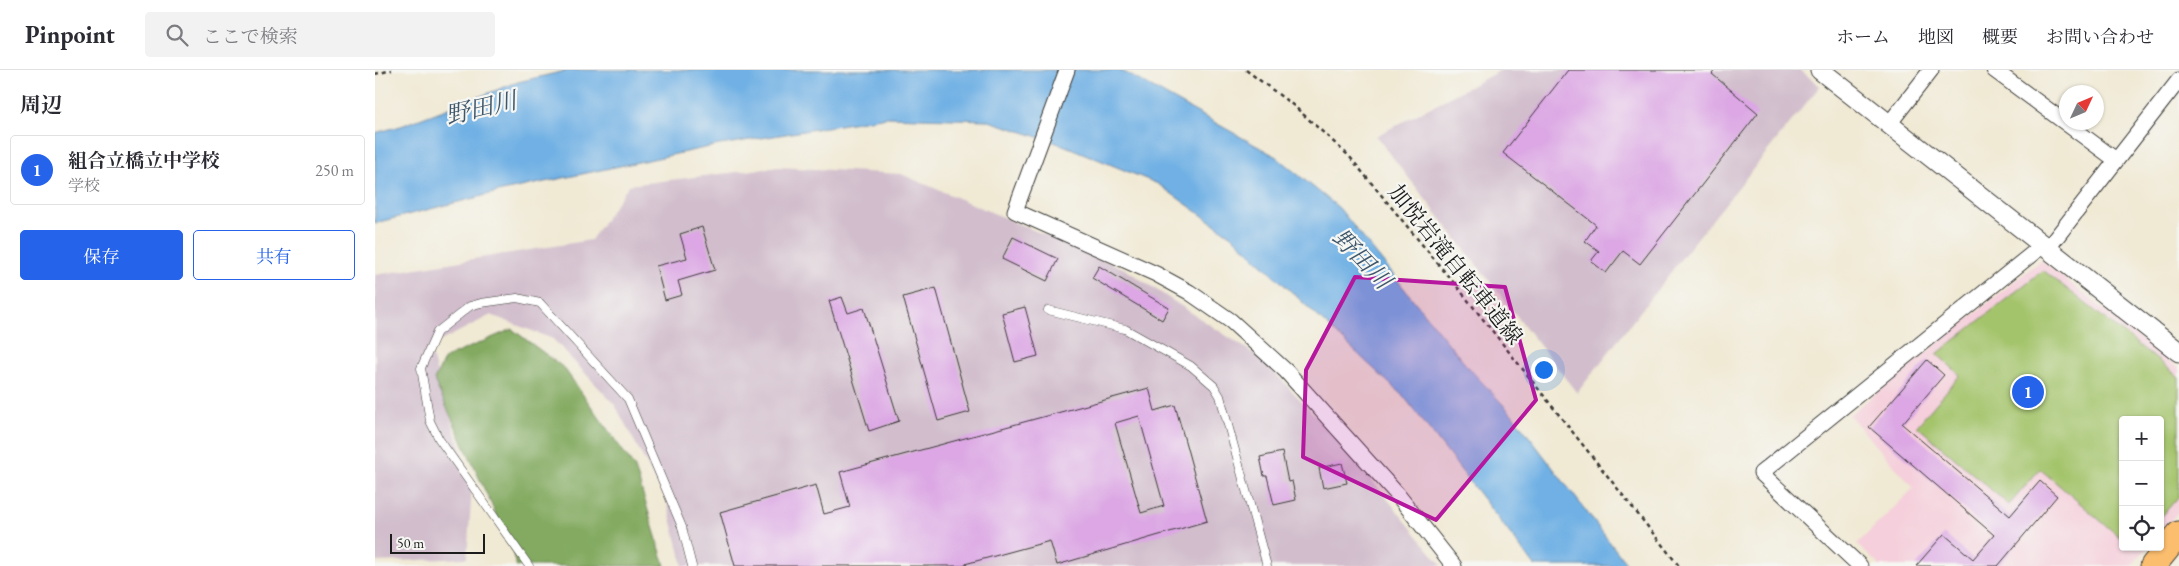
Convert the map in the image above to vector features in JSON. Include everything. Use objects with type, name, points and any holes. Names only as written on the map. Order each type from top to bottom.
[{"type":"highway","points":[[2153,566],[2179,534]]},
{"type":"street","points":[[1067,70],[1015,211],[1156,274],[1189,292],[1231,321],[1286,371],[1397,494],[1454,566]]},
{"type":"street","points":[[1820,70],[2179,352]]},
{"type":"street","points":[[1889,124],[1931,70]]},
{"type":"street","points":[[1994,70],[2116,160]]},
{"type":"street","points":[[2172,70],[2179,76]]},
{"type":"street","points":[[1860,566],[1761,473],[2045,246],[2179,80]]},
{"type":"lane","points":[[529,566],[439,440],[430,421],[421,368],[437,332],[469,306],[517,298],[540,303],[628,400],[682,527],[692,566]]},
{"type":"lane","points":[[1048,310],[1125,329],[1191,366],[1214,386],[1220,396],[1267,566]]},
{"type":"path","points":[[375,74],[392,70]]},
{"type":"path","name":"加悦岩滝自転車道線","points":[[1246,70],[1294,106],[1349,156],[1679,566]]},
{"type":"highlighted area","points":[[1355,277],[1505,287],[1536,400],[1436,520],[1303,457],[1306,370]]},
{"type":"shaded area","points":[[1501,70],[1800,70],[1820,86],[1691,246],[1577,393],[1376,136]]},
{"type":"shaded area","points":[[778,167],[901,174],[1123,268],[1262,359],[1345,447],[1442,566],[683,566],[667,502],[615,405],[553,339],[491,315],[429,347],[472,488],[467,558],[375,562],[375,275],[591,240],[629,185]]},
{"type":"shaded area","points":[[2041,260],[2179,369],[2179,511],[2164,528],[2164,416],[2119,416],[2119,551],[2144,551],[2131,566],[1880,566],[1857,544],[1914,488],[1849,415]]},
{"type":"green space","points":[[2043,270],[2179,377],[2179,496],[2164,513],[2164,416],[2119,416],[2119,537],[2040,469],[2009,505],[1917,426],[1960,375],[1937,354]]},
{"type":"green space","points":[[512,329],[564,368],[635,468],[665,566],[516,566],[511,547],[434,380],[445,358]]},
{"type":"water","name":"野田川","points":[[569,70],[1118,70],[1126,73],[1275,156],[1339,208],[1466,365],[1511,413],[1628,566],[1535,566],[1405,398],[1234,238],[1158,184],[1063,145],[986,120],[887,117],[714,146],[502,191],[375,223],[375,133],[401,126],[518,82]]},
{"type":"building","points":[[1568,70],[1715,70],[1712,74],[1758,113],[1640,264],[1623,251],[1606,273],[1591,261],[1599,251],[1585,241],[1596,225],[1503,153]]},
{"type":"building","points":[[702,227],[715,270],[678,281],[682,295],[665,300],[656,266],[687,258],[680,234]]},
{"type":"building","points":[[1013,237],[1058,259],[1047,281],[1002,259]]},
{"type":"building","points":[[1099,266],[1169,308],[1162,320],[1092,278]]},
{"type":"building","points":[[936,288],[970,412],[938,421],[903,297]]},
{"type":"building","points":[[842,297],[848,313],[864,308],[899,421],[869,431],[829,301]]},
{"type":"building","points":[[1025,307],[1038,356],[1015,362],[1002,313]]},
{"type":"building","points":[[1927,360],[1944,375],[1902,424],[2010,516],[2040,481],[2057,496],[1998,566],[1916,566],[1944,534],[1973,559],[1994,535],[1869,427]]},
{"type":"building","points":[[1149,388],[1155,411],[1175,405],[1207,521],[1057,565],[1050,541],[965,564],[966,566],[735,566],[720,512],[816,485],[824,514],[850,507],[840,472]],"holes":[[[1139,416],[1164,506],[1141,513],[1115,423]]]},
{"type":"building","points":[[1282,452],[1288,482],[1292,481],[1296,500],[1274,505],[1260,457]]},
{"type":"building","points":[[1342,463],[1347,483],[1323,488],[1319,468]]},
{"type":"place","name":"組合立橋立中学校","points":[[2028,392]]}]
